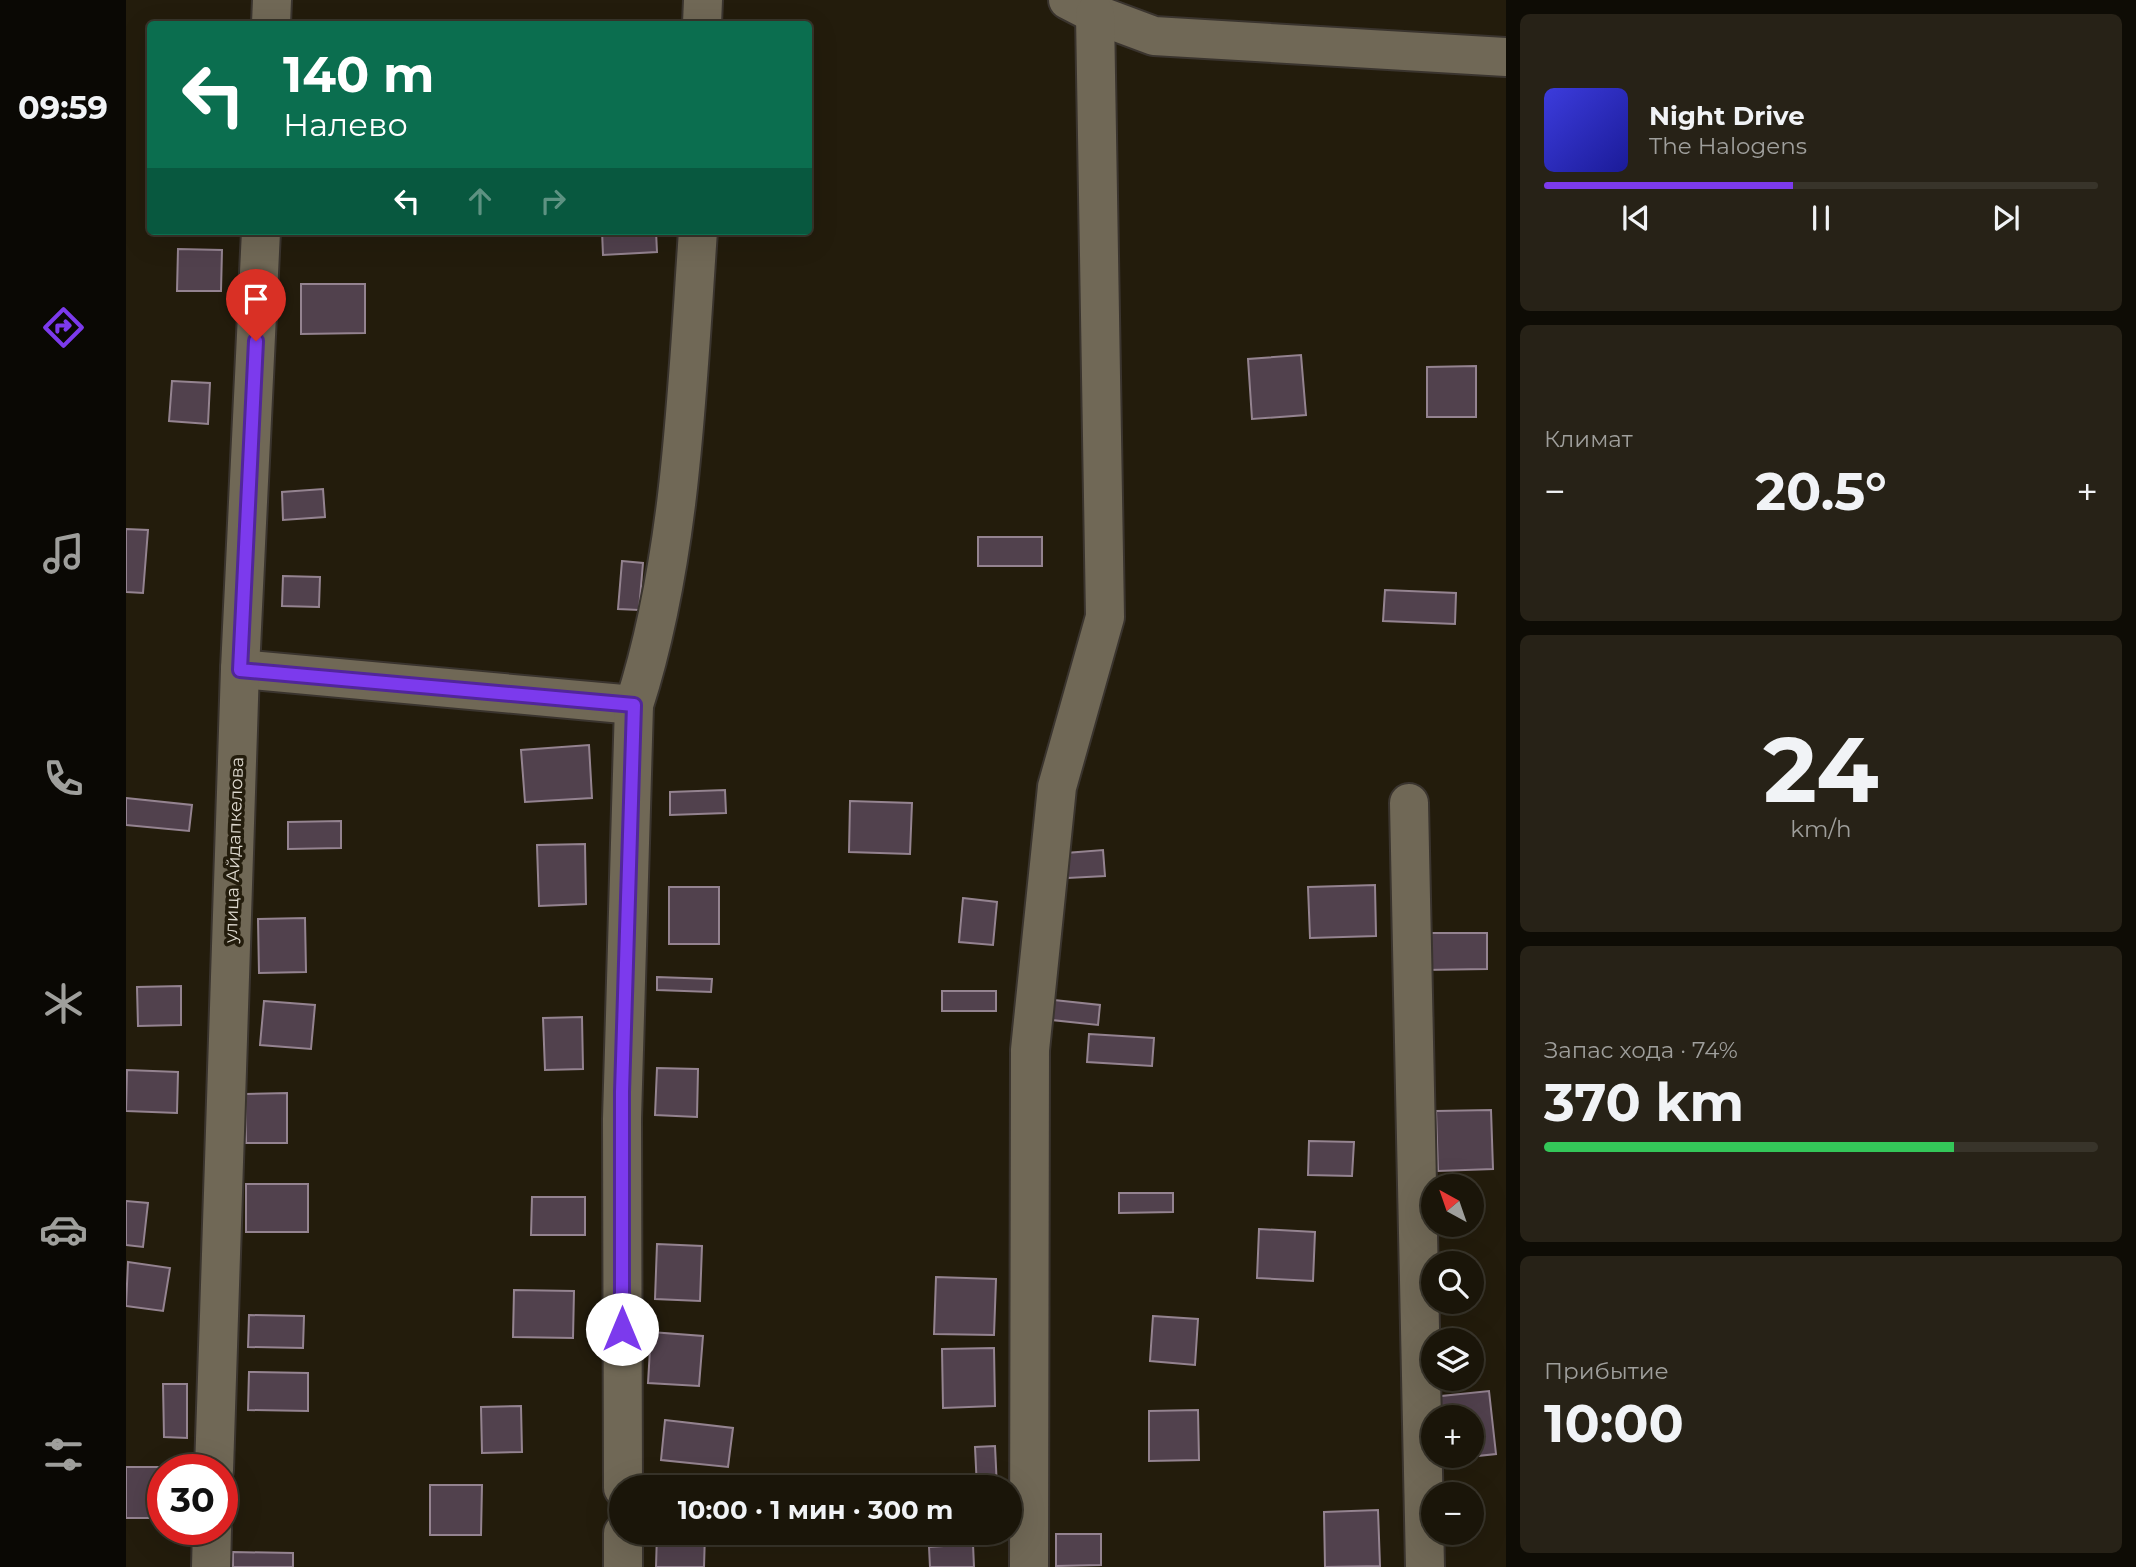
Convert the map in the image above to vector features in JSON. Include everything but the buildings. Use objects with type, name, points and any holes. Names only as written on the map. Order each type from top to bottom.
[{"type":"street","points":[[271,21],[272,0]]},
{"type":"street","points":[[702,21],[703,0]]},
{"type":"street","points":[[1030,1567],[1030,1050],[1057,787],[1105,617],[1081,7],[1154,36],[1506,57]]},
{"type":"street","name":"улица Айдапкелова","points":[[215,1454],[240,670],[261,235]]},
{"type":"street","points":[[623,1475],[622,1092],[634,705],[653,646],[666,581],[698,235]]},
{"type":"street","points":[[240,670],[634,705]]},
{"type":"street","points":[[1409,803],[1425,1567]]},
{"type":"street","points":[[211,1567],[212,1545]]},
{"type":"street","points":[[623,1545],[623,1567]]},
{"type":"route","points":[[256,341],[240,670],[634,705],[622,1092],[622,1329]]}]
